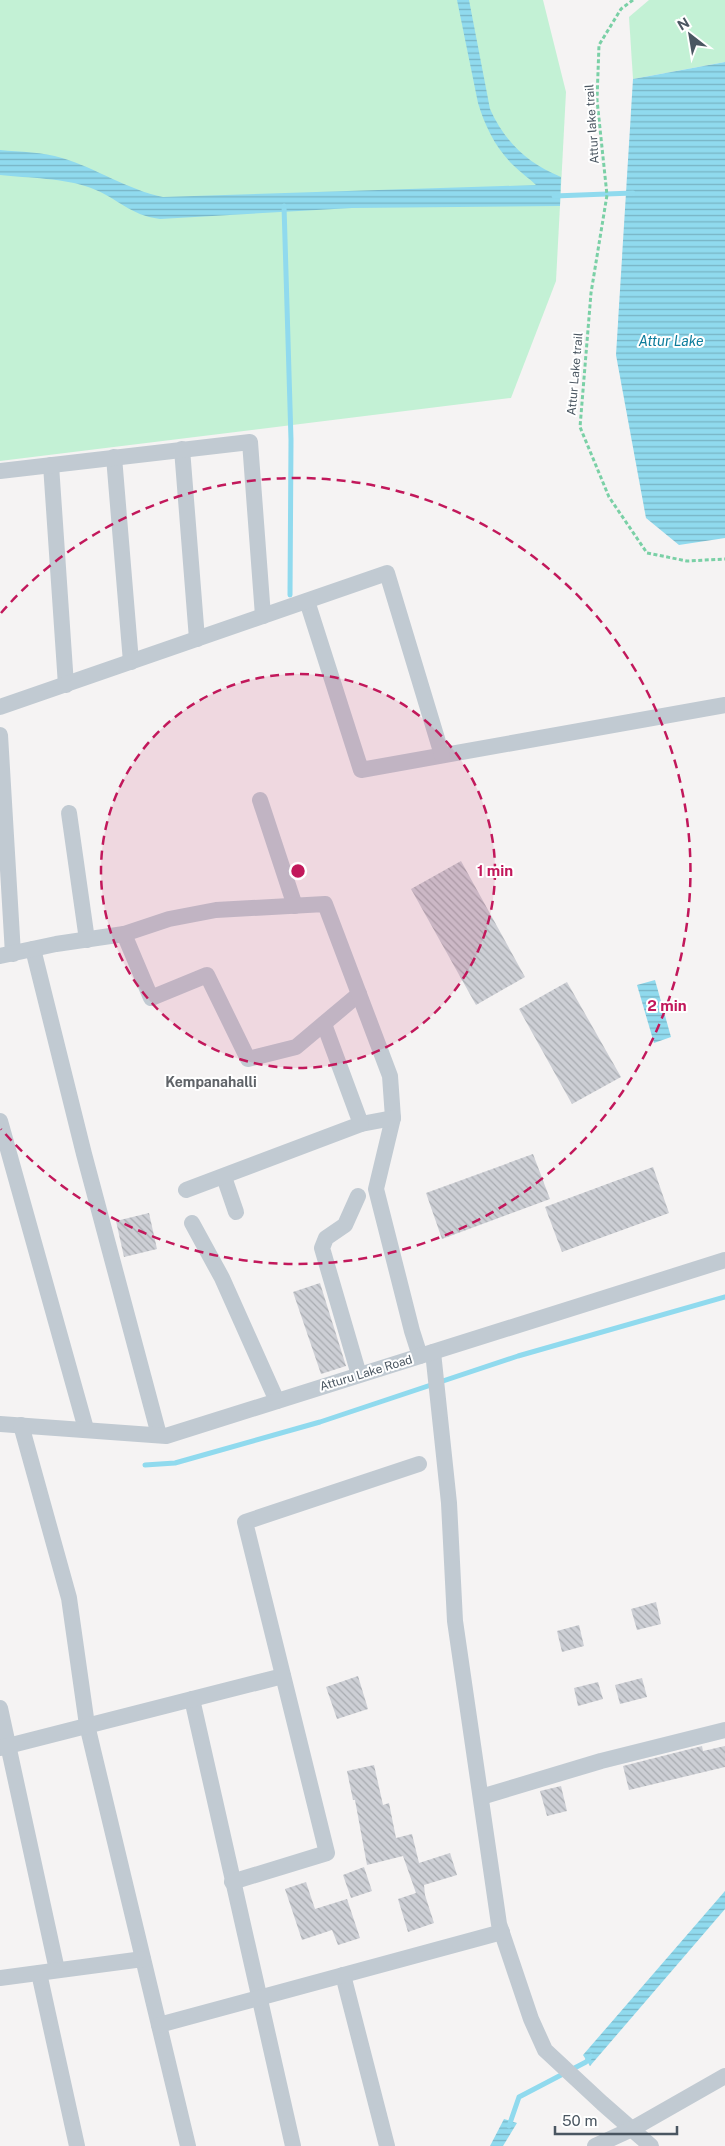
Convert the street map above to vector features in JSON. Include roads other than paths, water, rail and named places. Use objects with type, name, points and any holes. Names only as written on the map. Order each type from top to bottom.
[{"type":"street","points":[[0,471],[250,442],[263,616]]},
{"type":"street","points":[[182,449],[197,639]]},
{"type":"street","points":[[114,457],[131,662]]},
{"type":"street","points":[[51,465],[66,685]]},
{"type":"street","points":[[0,707],[387,573],[442,755]]},
{"type":"street","points":[[307,601],[361,770],[725,705]]},
{"type":"street","points":[[0,735],[6,955],[124,934],[169,919],[216,910],[325,904],[390,1076],[393,1118],[376,1189],[412,1330],[427,1354],[449,1503],[455,1621],[499,1924],[531,2019],[545,2050],[651,2146]]},
{"type":"street","points":[[260,800],[295,906]]},
{"type":"street","points":[[69,812],[87,940]]},
{"type":"street","points":[[124,934],[152,998],[207,975],[248,1059],[296,1047],[359,994]]},
{"type":"street","points":[[33,949],[84,1154],[159,1435]]},
{"type":"street","points":[[324,1024],[361,1124]]},
{"type":"street","points":[[186,1190],[361,1124],[393,1118]]},
{"type":"street","points":[[0,1122],[86,1429]]},
{"type":"street","points":[[224,1176],[236,1212]]},
{"type":"street","points":[[357,1368],[322,1248],[326,1238],[345,1224],[358,1196]]},
{"type":"street","points":[[192,1223],[222,1278],[277,1401]]},
{"type":"street","name":"Atturu Lake Road","points":[[1,1420],[21,1425],[166,1436],[725,1260]]},
{"type":"street","points":[[21,1425],[69,1598],[87,1726],[188,2146]]},
{"type":"street","points":[[232,1882],[326,1853],[245,1522],[419,1464]]},
{"type":"street","points":[[4,1747],[283,1676]]},
{"type":"street","points":[[192,1699],[293,2146]]},
{"type":"street","points":[[0,1708],[4,1747],[57,1970]]},
{"type":"street","points":[[480,1797],[601,1761],[725,1730]]},
{"type":"street","points":[[159,2025],[502,1932]]},
{"type":"street","points":[[0,1978],[143,1959]]},
{"type":"street","points":[[39,1973],[78,2146]]},
{"type":"street","points":[[343,1975],[387,2146]]},
{"type":"street","points":[[595,2146],[632,2129],[725,2076]]},
{"type":"water","points":[[457,0],[469,0],[490,109],[496,121],[518,150],[538,165],[561,177],[560,206],[352,208],[160,219],[140,214],[100,192],[81,185],[58,180],[0,175],[0,150],[39,153],[62,158],[137,189],[163,197],[536,185],[507,158],[491,136],[484,120],[478,103]]},
{"type":"water","name":"Attur Lake","points":[[725,62],[725,538],[679,545],[646,518],[616,355],[633,79]]},
{"type":"water","points":[[655,980],[671,1037],[654,1043],[637,985]]},
{"type":"water","points":[[725,1891],[725,1909],[590,2066],[583,2055]]},
{"type":"water","points":[[504,2119],[517,2123],[503,2146],[490,2146]]},
{"type":"waterway","points":[[554,196],[633,193]]},
{"type":"waterway","points":[[284,206],[291,440],[290,595]]},
{"type":"waterway","points":[[145,1465],[175,1463],[320,1422],[518,1356],[725,1297]]},
{"type":"waterway","points":[[509,2126],[519,2097],[586,2062],[591,2056]]},
{"type":"district","name":"Kempanahalli","points":[[211,1082]]}]
